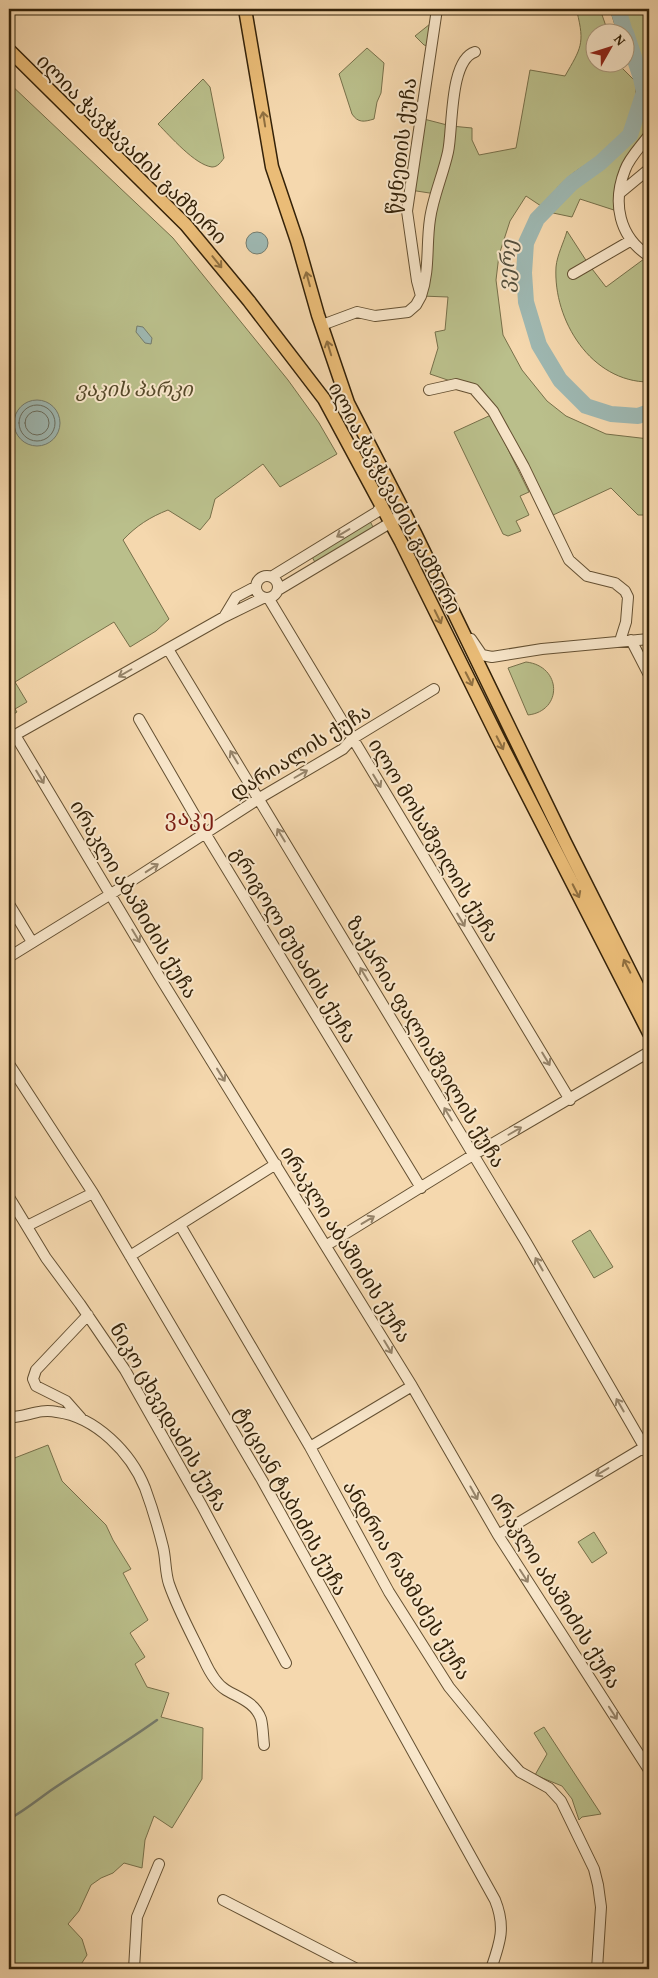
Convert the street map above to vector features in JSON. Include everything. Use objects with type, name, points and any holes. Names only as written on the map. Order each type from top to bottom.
[{"type":"main road","name":"ილია ჭავჭავაძის გამზირი","points":[[245,9],[272,167],[348,402],[466,636],[649,1009]]},
{"type":"main road","name":"ილია ჭავჭავაძის გამზირი","points":[[9,50],[179,218],[216,261],[324,399],[382,505],[649,1033]]},
{"type":"street","name":"წყნეთის ქუჩა","points":[[421,296],[417,281],[407,211],[437,9]]},
{"type":"street","points":[[322,326],[357,312],[375,316],[408,312],[416,305],[427,279],[430,219],[448,150],[454,96],[461,66],[466,58],[475,52]]},
{"type":"street","points":[[649,135],[625,169],[620,193],[620,212],[624,230],[630,241],[649,256]]},
{"type":"street","points":[[620,193],[649,170]]},
{"type":"street","points":[[573,274],[630,241]]},
{"type":"street","points":[[429,390],[456,384],[474,389],[493,411],[524,467],[569,560],[587,576],[615,583],[625,591],[628,597],[626,622],[620,641]]},
{"type":"street","points":[[224,616],[236,598],[255,587],[260,578],[271,577],[377,512],[382,505]]},
{"type":"street","points":[[12,734],[168,649],[224,616],[274,596],[278,590],[399,518],[401,506]]},
{"type":"street","points":[[271,577],[277,582],[278,590]]},
{"type":"street","points":[[255,587],[257,594],[266,598]]},
{"type":"street","name":"ილო მოსაშვილის ქუჩა","points":[[266,598],[570,1100]]},
{"type":"street","points":[[466,636],[474,642],[482,655],[492,657],[542,649],[649,639]]},
{"type":"street","points":[[632,640],[649,675]]},
{"type":"street","name":"ზაქარია ფალიაშვილის ქუჩა","points":[[168,649],[526,1242],[648,1449]]},
{"type":"street","points":[[484,675],[485,665],[492,657]]},
{"type":"street","name":"დარიალის ქუჩა","points":[[9,957],[259,799],[343,749],[352,739],[434,689]]},
{"type":"street","name":"გრიგოლ მუხაძის ქუჩა","points":[[139,719],[205,833],[421,1188]]},
{"type":"street","name":"ირაკლი აბაშიძის ქუჩა","points":[[12,734],[412,1386],[498,1535],[649,1770]]},
{"type":"street","points":[[9,904],[32,942]]},
{"type":"street","points":[[326,1245],[473,1155],[570,1100],[649,1052]]},
{"type":"street","name":"ტიციან ტაბიძის ქუჩა","points":[[9,1064],[93,1192],[266,1489],[495,1900],[502,1924],[498,1948],[491,1969]]},
{"type":"street","points":[[130,1256],[276,1164]]},
{"type":"street","points":[[27,1226],[93,1192]]},
{"type":"street","name":"ნიკო ცხვედაძის ქუჩა","points":[[9,1197],[46,1258],[88,1315],[129,1376],[202,1506],[286,1663]]},
{"type":"street","name":"ანდრია რაზმაძეს ქუჩა","points":[[180,1224],[310,1448],[389,1592],[449,1687],[502,1753],[520,1772],[549,1788],[561,1801],[594,1869],[598,1885],[600,1907],[597,1969]]},
{"type":"street","points":[[81,1418],[66,1401],[36,1386],[33,1379],[36,1370],[88,1315]]},
{"type":"street","points":[[310,1448],[412,1386]]},
{"type":"street","points":[[9,1417],[17,1417],[36,1411],[57,1412],[81,1418],[101,1430],[123,1451],[144,1487],[163,1548],[169,1583],[211,1674],[225,1690],[242,1698],[257,1712],[261,1720],[264,1745]]},
{"type":"street","points":[[498,1535],[648,1449]]},
{"type":"street","points":[[134,1969],[137,1917],[159,1864]]},
{"type":"street","points":[[222,1900],[357,1969]]},
{"type":"green space","points":[[572,9],[600,9],[605,22],[586,22],[586,72],[626,72],[636,82],[633,112],[620,139],[614,146],[568,177],[541,206],[526,196],[510,221],[499,255],[496,280],[503,335],[522,370],[547,401],[566,416],[606,434],[649,439],[649,515],[638,515],[611,488],[551,516],[474,389],[430,374],[438,348],[435,332],[445,330],[448,297],[421,296],[436,194],[410,190],[420,118],[451,126],[472,128],[472,140],[479,155],[516,148],[530,70],[565,76],[580,46],[581,32],[577,12]]},
{"type":"green space","points":[[610,9],[649,9],[649,91],[642,70],[636,64],[636,22],[614,22]]},
{"type":"green space","points":[[430,24],[428,46],[424,45],[415,36]]},
{"type":"green space","points":[[367,48],[384,63],[381,93],[377,102],[374,119],[362,121],[352,114],[339,74]]},
{"type":"green space","points":[[203,79],[210,87],[224,158],[214,167],[205,165],[191,156],[158,124]]},
{"type":"green space","name":"ვაკის პარკი","points":[[9,83],[173,238],[288,380],[319,423],[337,454],[280,487],[263,464],[215,499],[210,518],[200,530],[168,510],[138,526],[123,540],[169,619],[156,631],[130,647],[114,622],[15,682],[27,702],[15,709],[17,712],[9,717]]},
{"type":"green space","points":[[649,91],[649,135],[625,169],[620,212],[580,199],[572,217],[553,213],[579,183],[605,166],[632,140]]},
{"type":"green space","points":[[567,231],[606,287],[649,256],[649,382],[628,379],[610,371],[593,360],[569,327],[561,307],[556,267]]},
{"type":"green space","points":[[491,415],[529,492],[520,496],[529,515],[516,521],[521,531],[508,536],[503,534],[454,432]]},
{"type":"green space","points":[[370,521],[374,529],[316,564],[312,557]]},
{"type":"green space","points":[[526,662],[538,665],[546,671],[552,679],[554,688],[548,706],[539,712],[528,715],[508,668]]},
{"type":"green space","points":[[590,1230],[613,1267],[594,1278],[572,1241]]},
{"type":"green space","points":[[48,1445],[62,1481],[106,1525],[131,1569],[123,1573],[148,1620],[130,1633],[145,1657],[135,1664],[147,1687],[169,1693],[161,1717],[203,1728],[202,1779],[172,1828],[154,1816],[145,1840],[142,1868],[124,1863],[113,1873],[91,1885],[79,1911],[68,1924],[82,1939],[87,1955],[78,1969],[9,1969],[9,1466],[12,1459]]},
{"type":"green space","points":[[594,1532],[607,1553],[592,1563],[578,1542]]},
{"type":"green space","points":[[544,1727],[601,1814],[582,1817],[579,1820],[572,1799],[562,1786],[535,1775],[547,1754],[534,1733]]},
{"type":"water","points":[[257,232],[265,235],[268,243],[265,251],[257,254],[249,251],[246,243],[249,235]]},
{"type":"water","points":[[137,326],[143,327],[152,338],[151,344],[145,343],[136,332]]},
{"type":"water","points":[[37,400],[50,404],[56,410],[60,423],[56,436],[50,442],[37,446],[24,442],[18,436],[14,423],[18,410],[24,404]]},
{"type":"waterway","name":"ვერე","points":[[618,9],[622,22]]},
{"type":"waterway","name":"ვერე","points":[[636,63],[644,92],[630,135],[600,163],[572,183],[537,219],[526,243],[524,273],[526,302],[539,345],[560,380],[586,406],[611,414],[638,416],[649,412]]},
{"type":"waterway","points":[[9,1819],[157,1720]]},
{"type":"district","name":"ვაკე","points":[[190,817]]}]
